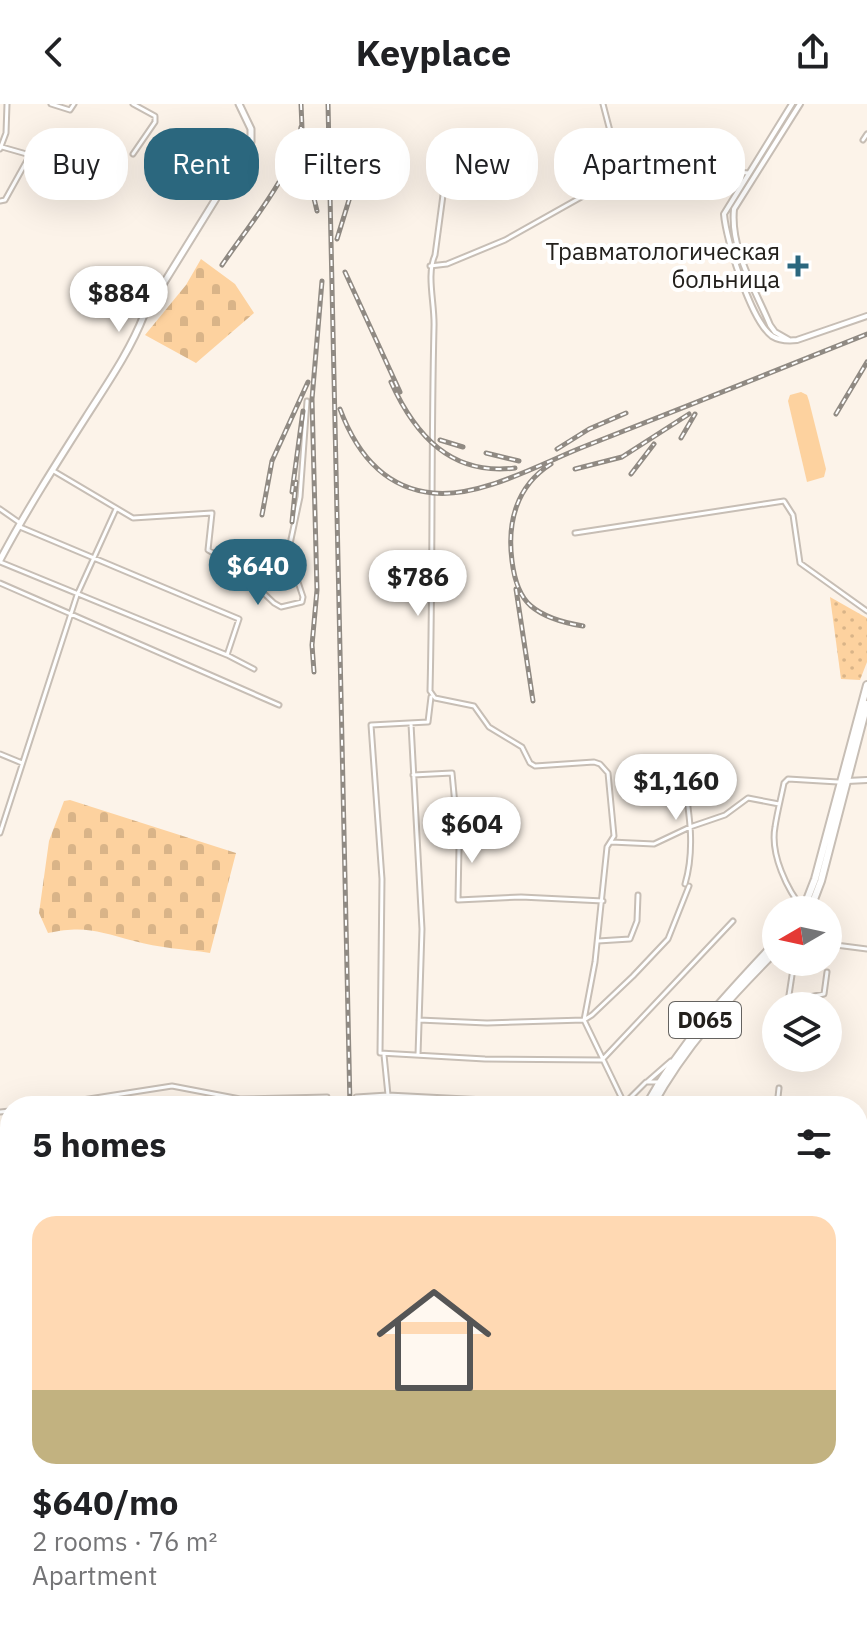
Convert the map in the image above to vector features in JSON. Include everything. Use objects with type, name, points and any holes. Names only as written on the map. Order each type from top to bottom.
[{"type":"main road","points":[[0,561],[52,470],[116,370],[144,315],[251,142],[251,129],[239,104]]},
{"type":"main road","points":[[815,896],[867,685]]},
{"type":"main road","points":[[809,896],[867,704]]},
{"type":"main road","name":"D065","points":[[656,1096],[674,1059],[714,1008],[762,957]]},
{"type":"main road","name":"D065","points":[[653,1096],[717,1011],[762,965]]},
{"type":"street","points":[[0,201],[5,200],[30,155],[1,148],[7,104]]},
{"type":"street","points":[[51,104],[70,110],[74,104]]},
{"type":"street","points":[[133,104],[155,116],[155,122],[133,154]]},
{"type":"street","points":[[603,104],[609,128]]},
{"type":"street","points":[[792,104],[724,214],[725,231],[757,316],[765,329],[779,339],[791,340],[867,316]]},
{"type":"street","points":[[791,340],[778,335],[770,325],[735,242],[733,226],[734,209],[800,104]]},
{"type":"street","points":[[863,140],[867,134]]},
{"type":"street","points":[[745,173],[749,173]]},
{"type":"street","points":[[442,200],[435,255],[430,266],[434,313],[430,493],[434,548],[428,722],[371,725],[382,879],[379,1051],[485,1059],[602,1060],[733,921]]},
{"type":"street","points":[[430,266],[447,264],[505,240],[576,200]]},
{"type":"street","points":[[52,470],[133,518],[212,513],[208,550],[234,565],[281,607],[302,602],[290,544],[300,497],[307,401]]},
{"type":"street","points":[[575,533],[784,501],[793,515],[800,563],[867,611]]},
{"type":"street","points":[[0,509],[19,525],[239,619],[227,655]]},
{"type":"street","points":[[0,833],[77,595],[116,509]]},
{"type":"street","points":[[0,561],[254,669]]},
{"type":"street","points":[[0,583],[279,705]]},
{"type":"street","points":[[431,695],[474,706],[489,727],[522,747],[530,763],[535,766],[594,762],[605,767],[608,773],[614,836],[607,847],[598,941],[584,1020],[619,1096]]},
{"type":"street","points":[[411,724],[422,929],[418,1055]]},
{"type":"street","points":[[0,754],[22,763]]},
{"type":"street","points":[[419,1020],[487,1023],[584,1020],[633,976],[668,939],[687,885],[691,866],[690,827],[681,761]]},
{"type":"street","points":[[413,775],[452,773],[459,847],[458,900],[521,897],[603,901]]},
{"type":"street","points":[[794,896],[774,850],[775,827],[786,779],[867,780]]},
{"type":"street","points":[[611,842],[654,844],[725,815],[748,798],[781,805]]},
{"type":"street","points":[[598,941],[630,939],[637,921],[638,895]]},
{"type":"street","points":[[842,946],[867,949]]},
{"type":"street","points":[[792,976],[789,995],[797,1001],[824,994],[826,976]]},
{"type":"street","points":[[384,1053],[388,1095]]},
{"type":"street","points":[[632,1096],[674,1059]]},
{"type":"street","points":[[646,1082],[662,1082]]},
{"type":"street","points":[[108,1096],[172,1086],[224,1096]]},
{"type":"street","points":[[778,1096],[779,1088]]},
{"type":"street","points":[[372,1096],[409,1096]]},
{"type":"green space","points":[[201,259],[235,284],[254,313],[196,363],[145,335],[186,285]]},
{"type":"green space","points":[[801,392],[807,395],[809,401],[826,469],[824,477],[807,482],[788,401],[790,395]]},
{"type":"green space","points":[[830,597],[867,618],[867,662],[860,680],[841,679]]},
{"type":"green space","points":[[70,800],[236,853],[210,953],[152,945],[92,931],[48,933],[39,913],[49,841],[64,801]]},
{"type":"railway","points":[[301,104],[303,152],[317,211]]},
{"type":"railway","points":[[328,104],[350,1096]]},
{"type":"railway","points":[[222,265],[280,180],[290,162],[301,127]]},
{"type":"railway","points":[[337,239],[349,200]]},
{"type":"railway","points":[[345,272],[400,392]]},
{"type":"railway","points":[[314,672],[312,645],[317,590],[312,399],[322,281]]},
{"type":"railway","points":[[340,409],[354,440],[386,476],[415,490],[451,493],[510,478],[867,334]]},
{"type":"railway","points":[[836,414],[867,362]]},
{"type":"railway","points":[[262,515],[272,461],[308,382]]},
{"type":"railway","points":[[391,382],[412,419],[438,448],[472,465],[492,469],[515,468]]},
{"type":"railway","points":[[292,492],[303,411]]},
{"type":"railway","points":[[557,449],[589,429],[626,413]]},
{"type":"railway","points":[[575,469],[622,457],[689,414]]},
{"type":"railway","points":[[681,438],[695,414]]},
{"type":"railway","points":[[440,440],[463,447]]},
{"type":"railway","points":[[631,474],[654,444]]},
{"type":"railway","points":[[486,453],[519,461]]},
{"type":"railway","points":[[551,464],[529,483],[516,506],[511,533],[514,573],[520,591],[531,606],[542,614],[583,626]]},
{"type":"railway","points":[[292,522],[296,482]]},
{"type":"railway","points":[[516,589],[533,701]]},
{"type":"place","name":"Травматологическая больница","points":[[798,266]]}]
